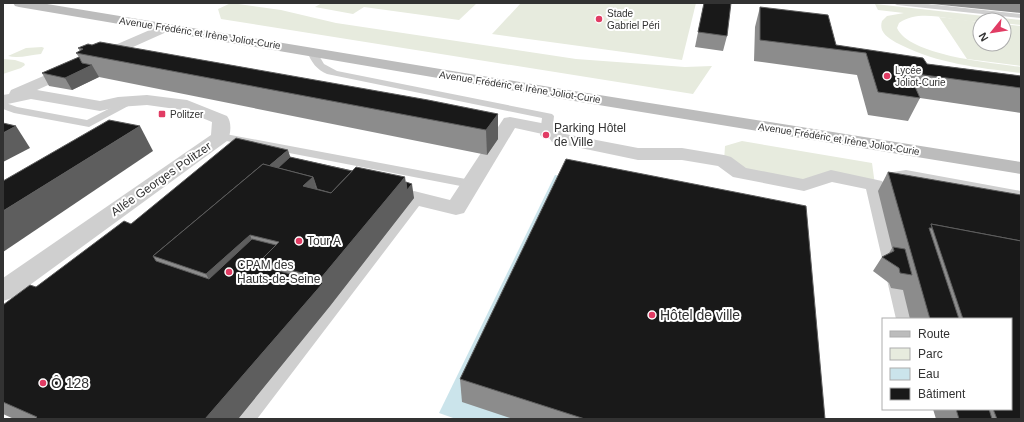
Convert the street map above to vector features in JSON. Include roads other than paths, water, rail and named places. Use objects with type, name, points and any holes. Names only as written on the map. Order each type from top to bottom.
[{"type":"main road","name":"Avenue Frédéric et Irène Joliot-Curie","points":[[19,3],[312,51],[560,94],[1021,168]]},
{"type":"main road","name":"Avenue Frédéric et Irène Joliot-Curie","points":[[62,3],[575,86],[738,108],[924,143],[1021,159]]},
{"type":"street","name":"Allée Georges Politzer","points":[[3,100],[132,48],[166,27]]},
{"type":"street","name":"Allée Georges Politzer","points":[[3,100],[31,94],[100,106],[147,100],[187,105],[221,120],[220,137],[3,291]]},
{"type":"street","points":[[238,419],[324,313],[414,198],[456,208],[471,184],[500,125],[510,122],[556,131],[556,136],[559,138],[638,154],[682,154],[724,161],[740,173],[804,186],[831,176],[875,185],[910,318]]},
{"type":"lane","points":[[897,3],[1021,16]]},
{"type":"lane","points":[[312,51],[320,66],[324,70],[335,74],[548,116],[546,135]]},
{"type":"lane","points":[[3,105],[14,110],[89,124],[128,102]]},
{"type":"lane","points":[[220,137],[471,184]]},
{"type":"lane","points":[[891,183],[892,176],[906,174],[1021,195]]},
{"type":"water","points":[[555,175],[699,203],[545,419],[456,419],[439,413]]},
{"type":"place","name":"Stade Gabriel Péri","points":[[599,19]]},
{"type":"place","name":"Lycée Joliot-Curie","points":[[887,76]]},
{"type":"place","name":"Politzer","points":[[162,114]]},
{"type":"place","name":"Parking Hôtel de Ville","points":[[546,135]]},
{"type":"place","name":"Tour A","points":[[299,241]]},
{"type":"place","name":"CPAM des Hauts-de-Seine","points":[[229,272]]},
{"type":"place","name":"Hôtel de ville","points":[[652,315]]},
{"type":"place","name":"Ô 128","points":[[43,383]]}]
